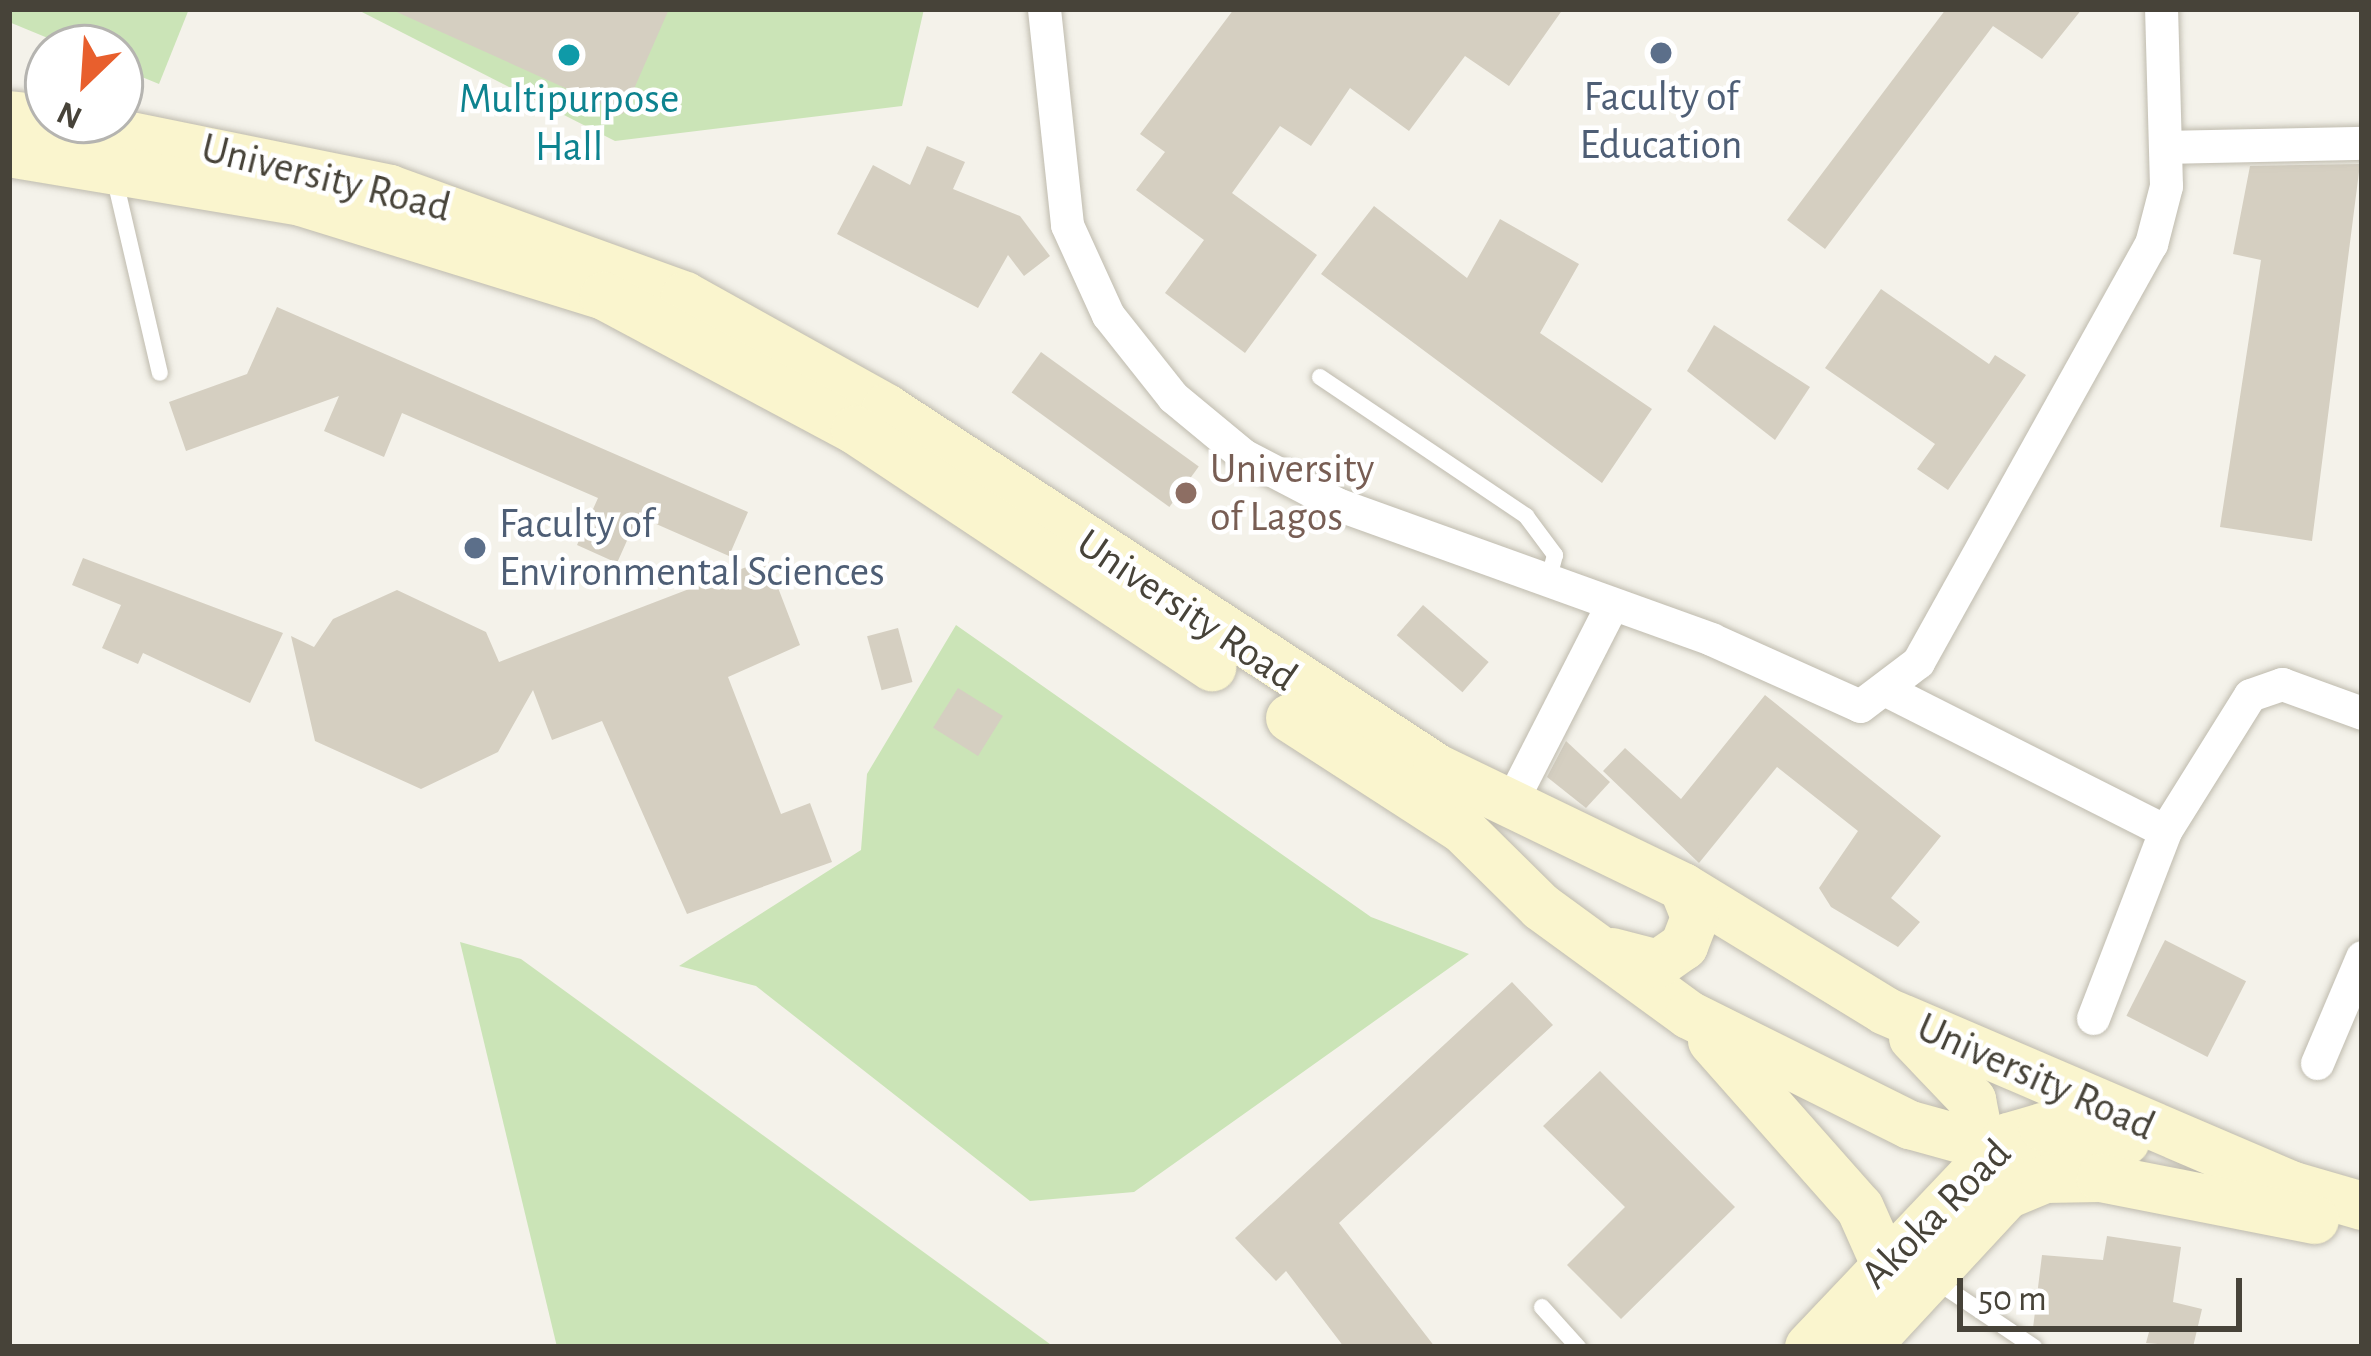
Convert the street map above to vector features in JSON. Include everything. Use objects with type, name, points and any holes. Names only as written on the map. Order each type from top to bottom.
[{"type":"main road","name":"University Road","points":[[9,152],[109,144],[390,189],[685,296],[886,408],[1329,706],[1683,887],[1885,1011],[2294,1186]]},
{"type":"main road","name":"University Road","points":[[109,144],[495,258],[697,339],[855,430],[1463,830],[1541,907],[1612,952],[1689,1015],[1989,1154],[2362,1227]]},
{"type":"main road","points":[[1612,952],[1658,964],[1684,946],[1695,917],[1683,887]]},
{"type":"main road","points":[[1885,1011],[1959,1080],[1989,1154],[1975,1227]]},
{"type":"main road","points":[[1689,1015],[1860,1208],[1905,1269]]},
{"type":"main road","name":"Akoka Road","points":[[1809,1347],[1905,1269],[1989,1154],[2043,1127],[2362,1206]]},
{"type":"main road","points":[[1866,1347],[1905,1269],[1975,1227],[2020,1187],[2101,1178]]},
{"type":"street","points":[[1043,9],[1067,225],[1108,315],[1173,398],[1243,455],[1337,504],[1711,639],[1826,700],[1860,706],[1890,692],[1918,662],[2120,314],[2151,244],[2168,147],[2161,9]]},
{"type":"street","points":[[2168,147],[2362,143]]},
{"type":"street","points":[[1512,800],[1612,605]]},
{"type":"street","points":[[2093,1018],[2165,832],[2250,694],[2282,684],[2362,713]]},
{"type":"street","points":[[1890,692],[2165,832]]},
{"type":"street","points":[[2318,1063],[2362,957]]},
{"type":"lane","points":[[109,144],[160,374]]},
{"type":"lane","points":[[1320,377],[1526,516],[1555,555],[1547,582]]},
{"type":"lane","points":[[1905,1269],[2034,1347]]},
{"type":"lane","points":[[1542,1307],[1579,1347]]},
{"type":"green space","points":[[9,9],[189,9],[159,84],[144,78],[144,24],[24,24],[24,28],[9,22]]},
{"type":"green space","points":[[356,9],[924,9],[902,106],[615,141]]},
{"type":"green space","points":[[956,625],[1371,917],[1469,954],[1134,1192],[1030,1201],[756,986],[679,966],[861,850],[867,774]]},
{"type":"green space","points":[[460,942],[521,959],[1054,1347],[557,1347]]},
{"type":"building","name":"Multipurpose Hall","points":[[390,9],[669,9],[623,114]]},
{"type":"building","points":[[1234,9],[1563,9],[1509,86],[1465,56],[1409,131],[1350,88],[1311,146],[1280,126],[1232,193],[1317,255],[1245,353],[1165,293],[1204,240],[1136,190],[1165,152],[1140,134]]},
{"type":"building","points":[[1946,9],[2082,9],[2042,59],[1993,26],[1825,249],[1787,220]]},
{"type":"building","points":[[927,146],[965,162],[953,189],[1020,216],[1050,256],[1024,276],[1008,255],[978,308],[837,234],[873,165],[910,185]]},
{"type":"building","points":[[2360,164],[2312,541],[2220,527],[2261,260],[2233,254],[2250,166]]},
{"type":"building","points":[[1374,206],[1467,278],[1500,219],[1579,264],[1540,333],[1652,409],[1602,483],[1321,274]]},
{"type":"building","points":[[1881,289],[1989,364],[1995,355],[2026,375],[1948,490],[1917,469],[1935,444],[1825,368]]},
{"type":"building","points":[[277,307],[748,512],[729,556],[638,516],[617,563],[577,545],[598,498],[402,413],[384,457],[324,431],[339,396],[186,451],[169,402],[247,374]]},
{"type":"building","points":[[1714,325],[1810,387],[1775,440],[1687,371]]},
{"type":"building","points":[[1041,352],[1199,467],[1169,507],[1012,392]]},
{"type":"building","points":[[83,558],[283,633],[250,703],[143,653],[138,664],[102,648],[121,605],[72,585]]},
{"type":"building","points":[[767,559],[800,645],[728,677],[781,814],[810,803],[832,862],[687,914],[602,721],[552,740],[533,690],[498,752],[421,789],[315,741],[291,636],[314,647],[333,619],[397,590],[486,632],[499,662]]},
{"type":"building","points":[[1423,605],[1489,662],[1462,692],[1397,635]]},
{"type":"building","points":[[898,628],[912,682],[882,690],[867,636]]},
{"type":"building","points":[[958,688],[1003,716],[978,756],[933,728]]},
{"type":"building","points":[[1765,695],[1941,836],[1891,898],[1920,922],[1898,947],[1831,907],[1819,888],[1858,831],[1777,767],[1699,863],[1603,771],[1625,748],[1681,799]]},
{"type":"building","points":[[1566,741],[1610,782],[1586,808],[1547,777]]},
{"type":"building","points":[[2165,940],[2246,981],[2207,1057],[2126,1016]]},
{"type":"building","points":[[1512,982],[1553,1025],[1339,1223],[1435,1347],[1344,1347],[1286,1271],[1276,1281],[1235,1238]]},
{"type":"building","points":[[1600,1071],[1735,1207],[1621,1319],[1567,1265],[1625,1207],[1543,1126]]},
{"type":"building","points":[[2107,1236],[2181,1247],[2173,1302],[2202,1309],[2193,1347],[2146,1343],[2149,1332],[2033,1328],[2042,1255],[2103,1260]]},
{"type":"place","name":"Faculty of Education","points":[[1661,53]]},
{"type":"place","name":"Multipurpose Hall","points":[[569,55]]},
{"type":"place","name":"University of Lagos","points":[[1186,493]]},
{"type":"place","name":"Faculty of Environmental Sciences","points":[[475,548]]}]
